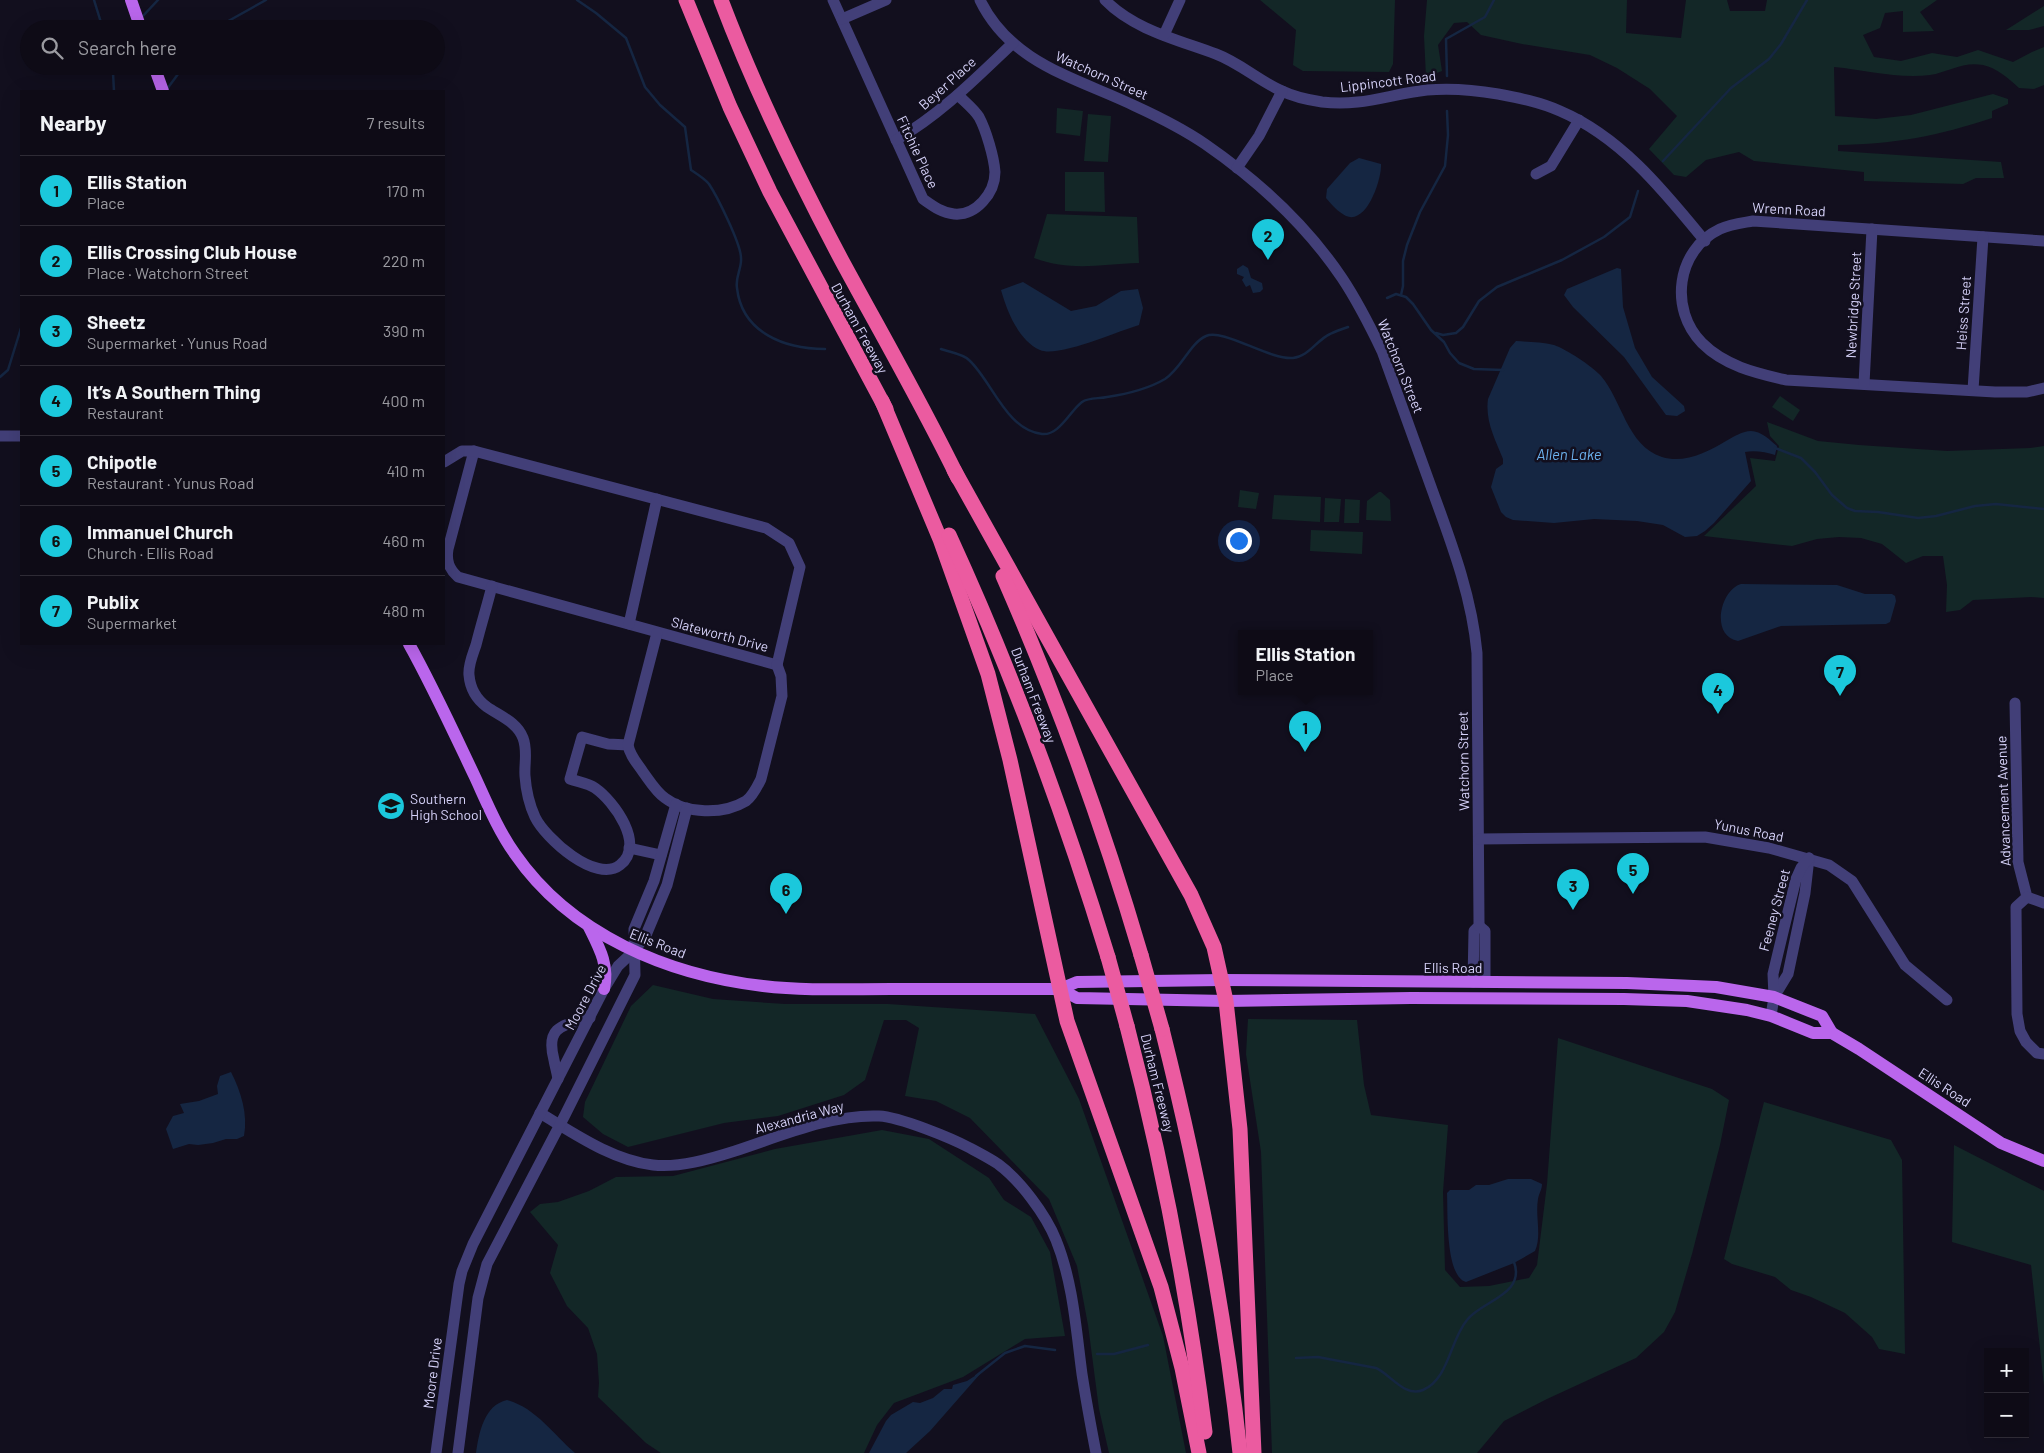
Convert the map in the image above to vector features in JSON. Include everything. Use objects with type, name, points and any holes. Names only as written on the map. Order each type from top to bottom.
[{"type":"highway","name":"Durham Freeway","points":[[686,0],[726,98],[770,192],[882,401],[949,535],[1001,654],[1054,793],[1108,957],[1127,1026],[1158,1156],[1180,1264],[1195,1356],[1207,1453]]},
{"type":"highway","name":"Durham Freeway","points":[[721,0],[760,94],[799,178],[954,470],[994,556],[1053,696],[1098,818],[1141,955],[1162,1029],[1185,1124],[1212,1258],[1227,1351],[1240,1453]]},
{"type":"highway","points":[[882,401],[940,539],[988,674],[1010,760],[1072,1036],[1161,1287],[1182,1368],[1199,1453]]},
{"type":"highway","points":[[954,470],[1190,894],[1214,947],[1226,1001],[1240,1129],[1254,1453]]},
{"type":"main road","points":[[131,0],[138,20]]},
{"type":"main road","points":[[157,75],[163,90]]},
{"type":"main road","name":"Ellis Road","points":[[409,645],[493,817],[514,854],[531,876],[552,897],[589,927],[634,952],[677,967],[714,978],[777,988],[1060,989],[1077,982],[1222,980],[1627,983],[1716,987],[1774,997],[1822,1016],[1832,1033],[2001,1143],[2044,1161]]},
{"type":"main road","points":[[589,927],[604,960],[606,977],[604,989]]},
{"type":"main road","points":[[1411,998],[1422,992],[1472,989],[1479,982]]},
{"type":"main road","points":[[1479,999],[1493,994],[1558,990],[1566,983]]},
{"type":"main road","name":"Ellis Road","points":[[1060,989],[1077,998],[1226,1001],[1411,998],[1687,1001],[1771,1016],[1813,1033],[1832,1033]]},
{"type":"street","name":"Fitchie Place","points":[[833,0],[923,199],[937,209],[955,214],[972,210],[984,200],[992,189],[995,172],[986,133],[978,116],[958,95]]},
{"type":"street","points":[[842,19],[886,0]]},
{"type":"street","name":"Watchorn Street","points":[[980,0],[993,22],[1013,43],[1035,60],[1062,75],[1135,105],[1174,125],[1205,144],[1237,168],[1288,212],[1342,277],[1359,305],[1382,351],[1458,561],[1470,602],[1477,653],[1479,926],[1485,932],[1479,982]]},
{"type":"street","name":"Lippincott Road","points":[[1105,0],[1115,10],[1131,20],[1225,58],[1282,91],[1302,98],[1339,104],[1372,101],[1427,90],[1450,90],[1488,93],[1528,100],[1559,110],[1579,120],[1613,142],[1638,165],[1705,240]]},
{"type":"street","points":[[1164,34],[1180,0]]},
{"type":"street","name":"Beyer Place","points":[[896,140],[921,125],[958,95],[1013,43]]},
{"type":"street","points":[[1237,168],[1259,136],[1282,91]]},
{"type":"street","points":[[1536,174],[1551,166],[1579,120]]},
{"type":"street","name":"Wrenn Road","points":[[2044,241],[1753,221],[1735,224],[1718,230],[1705,240],[1690,257],[1682,277],[1681,299],[1687,322],[1702,343],[1722,358],[1741,368],[1759,374],[1786,380],[1973,390],[2027,392],[2044,388]]},
{"type":"street","name":"Newbridge Street","points":[[1864,384],[1872,229]]},
{"type":"street","name":"Heiss Street","points":[[1973,390],[1983,237]]},
{"type":"street","points":[[0,436],[20,436]]},
{"type":"street","points":[[445,461],[462,451],[474,451]]},
{"type":"street","name":"Slateworth Drive","points":[[474,451],[657,499],[766,528],[789,543],[800,567],[777,665],[458,577],[453,573],[447,561],[448,549],[474,451]]},
{"type":"street","points":[[628,624],[657,499]]},
{"type":"street","points":[[492,586],[469,674],[472,689],[481,702],[512,723],[524,739],[527,791],[536,818],[543,830],[563,850],[585,863],[601,868],[614,868],[624,861],[629,848],[628,833],[620,815],[596,788],[570,779],[582,737],[608,744],[628,746]]},
{"type":"street","points":[[657,633],[628,746],[632,757],[663,797],[681,806],[712,810],[722,809],[746,800],[752,795],[761,779],[782,696],[781,676],[777,665]]},
{"type":"street","name":"Advancement Avenue","points":[[2015,703],[2018,862],[2027,897]]},
{"type":"street","points":[[458,1453],[476,1308],[483,1278],[492,1254],[560,1125],[635,975],[634,929],[654,881],[661,855],[681,806]]},
{"type":"street","name":"Moore Drive","points":[[436,1453],[462,1271],[473,1244],[604,989],[618,966],[634,952],[646,935],[667,885],[681,806]]},
{"type":"street","name":"Yunus Road","points":[[1479,839],[1705,837],[1769,848],[1809,858],[1829,865],[1852,881],[1905,965],[1947,1000]]},
{"type":"street","points":[[629,848],[661,855]]},
{"type":"street","name":"Feeney Street","points":[[1771,1016],[1774,997],[1788,974],[1805,893],[1809,858]]},
{"type":"street","points":[[2044,903],[2027,897],[2016,907],[2017,1014],[2020,1031],[2026,1042],[2037,1053],[2044,1054]]},
{"type":"street","points":[[558,1079],[551,1048],[552,1035],[561,1026],[590,1018]]},
{"type":"street","name":"Alexandria Way","points":[[540,1113],[600,1148],[634,1161],[654,1165],[713,1158],[845,1118],[881,1116],[956,1141],[998,1164],[1028,1196],[1048,1223],[1056,1241],[1073,1305],[1083,1381],[1096,1453]]},
{"type":"green space","points":[[1260,0],[1395,0],[1393,64],[1389,72],[1303,71],[1293,65],[1296,30]]},
{"type":"green space","points":[[1427,0],[1627,0],[1626,33],[1681,38],[1686,0],[1727,0],[1730,11],[1765,11],[1767,0],[1937,0],[1920,12],[1934,31],[1903,32],[1903,11],[1885,13],[1880,28],[1863,35],[1874,57],[1901,61],[1932,53],[1957,57],[1978,50],[2013,62],[2044,47],[2044,85],[2034,89],[2019,88],[1998,71],[1988,66],[1976,64],[1969,64],[1937,74],[1918,76],[1894,75],[1834,67],[1835,116],[1876,119],[1911,115],[1993,94],[2008,99],[2008,104],[1992,111],[1992,118],[1953,130],[1898,141],[1838,145],[1838,151],[2001,162],[2004,178],[1976,178],[1963,184],[1864,181],[1864,172],[1754,161],[1739,152],[1706,160],[1686,177],[1674,175],[1649,149],[1677,116],[1650,89],[1617,68],[1590,55],[1481,35],[1467,22],[1454,23],[1438,45],[1442,71],[1426,77],[1424,36]]},
{"type":"green space","points":[[2044,6],[2044,26],[2029,30],[2006,30]]},
{"type":"green space","points":[[1057,108],[1083,111],[1080,136],[1056,133]]},
{"type":"green space","points":[[1088,114],[1111,116],[1108,162],[1084,161]]},
{"type":"green space","points":[[1065,172],[1104,172],[1105,212],[1065,211]]},
{"type":"green space","points":[[1047,214],[1137,217],[1139,263],[1074,266],[1061,265],[1034,258]]},
{"type":"green space","points":[[1780,396],[1800,410],[1793,421],[1772,407]]},
{"type":"green space","points":[[1767,422],[1818,441],[1859,445],[1947,451],[2044,446],[2044,598],[1973,600],[1960,610],[1946,612],[1947,585],[1943,556],[1923,556],[1906,563],[1882,544],[1861,538],[1817,539],[1792,546],[1704,536],[1756,486],[1750,458],[1775,461],[1779,446],[1770,436]]},
{"type":"green space","points":[[1240,490],[1259,493],[1256,509],[1238,507]]},
{"type":"green space","points":[[1379,492],[1390,500],[1391,521],[1366,520],[1367,501]]},
{"type":"green space","points":[[1274,495],[1321,497],[1320,522],[1272,519]]},
{"type":"green space","points":[[1325,498],[1341,499],[1339,522],[1324,522]]},
{"type":"green space","points":[[1345,499],[1360,500],[1359,523],[1344,523]]},
{"type":"green space","points":[[1311,530],[1363,532],[1362,554],[1310,551]]},
{"type":"green space","points":[[653,985],[713,999],[785,1004],[888,1004],[1035,1014],[1079,1099],[1163,1336],[1186,1453],[1109,1453],[1099,1409],[1088,1325],[1077,1266],[1049,1199],[970,1118],[936,1101],[905,1096],[919,1028],[906,1020],[884,1020],[865,1080],[844,1095],[778,1116],[724,1123],[628,1147],[603,1134],[583,1117],[585,1102],[631,1006]]},
{"type":"green space","points":[[1248,1019],[1357,1020],[1364,1085],[1371,1115],[1448,1125],[1443,1192],[1445,1270],[1460,1287],[1489,1286],[1529,1278],[1537,1265],[1547,1184],[1558,1038],[1712,1089],[1729,1100],[1720,1145],[1692,1254],[1675,1312],[1664,1332],[1636,1358],[1504,1421],[1477,1453],[1272,1453],[1261,1152],[1246,1054]]},
{"type":"green space","points":[[1764,1102],[1891,1140],[1902,1160],[1905,1354],[1879,1349],[1872,1337],[1845,1313],[1791,1290],[1775,1277],[1732,1264],[1724,1259]]},
{"type":"green space","points":[[882,1130],[929,1139],[989,1178],[1004,1200],[1031,1217],[1050,1252],[1065,1336],[1025,1339],[963,1377],[894,1403],[877,1425],[864,1453],[661,1453],[646,1443],[598,1397],[597,1354],[588,1328],[567,1306],[550,1273],[558,1245],[530,1212],[540,1204],[558,1202],[589,1191],[616,1177],[673,1176],[775,1149]]},
{"type":"green space","points":[[1954,1145],[2044,1191],[2044,1386],[2031,1265],[1952,1242]]},
{"type":"water","points":[[1359,158],[1381,164],[1381,171],[1376,189],[1367,207],[1354,217],[1346,216],[1337,210],[1326,198],[1327,189],[1350,163]]},
{"type":"water","points":[[1243,265],[1248,268],[1251,278],[1262,283],[1263,289],[1260,292],[1253,293],[1250,285],[1246,287],[1242,280],[1244,277],[1237,274],[1237,269]]},
{"type":"water","points":[[1617,268],[1621,269],[1623,307],[1635,348],[1652,377],[1684,406],[1685,411],[1677,416],[1666,415],[1624,357],[1573,307],[1564,295],[1567,289]]},
{"type":"water","points":[[1023,282],[1071,311],[1096,306],[1121,291],[1138,289],[1143,308],[1139,325],[1074,347],[1049,351],[1040,350],[1025,339],[1014,324],[1001,290]]},
{"type":"water","name":"Allen Lake","points":[[1516,341],[1554,345],[1572,354],[1592,368],[1608,386],[1633,433],[1650,451],[1662,457],[1679,459],[1696,456],[1738,434],[1751,431],[1762,434],[1777,446],[1775,455],[1752,451],[1745,452],[1751,481],[1714,523],[1697,536],[1685,537],[1663,525],[1637,521],[1594,519],[1554,523],[1513,520],[1506,517],[1501,512],[1491,487],[1496,469],[1503,464],[1503,459],[1491,430],[1487,407],[1488,399],[1510,348]]},
{"type":"water","points":[[1741,584],[1837,585],[1865,594],[1892,594],[1895,596],[1896,601],[1890,622],[1886,624],[1781,626],[1738,641],[1729,637],[1724,631],[1721,613],[1723,603],[1728,595]]},
{"type":"water","points":[[231,1072],[243,1103],[244,1136],[213,1143],[189,1144],[173,1149],[166,1129],[173,1116],[184,1113],[180,1104],[199,1101],[218,1094],[217,1086],[220,1076]]},
{"type":"water","points":[[1508,1179],[1531,1179],[1542,1184],[1538,1199],[1538,1239],[1535,1251],[1514,1263],[1466,1282],[1459,1277],[1451,1256],[1447,1193],[1450,1190],[1469,1190],[1476,1185],[1489,1185]]},
{"type":"water","points":[[980,1374],[930,1431],[906,1453],[869,1453],[891,1415],[913,1402],[920,1403],[933,1398],[944,1389],[952,1389],[953,1385],[967,1381]]},
{"type":"water","points":[[507,1400],[527,1409],[544,1422],[575,1453],[476,1453],[481,1429],[488,1414],[499,1403]]},
{"type":"waterway","points":[[94,0],[100,20]]},
{"type":"waterway","points":[[142,17],[158,0]]},
{"type":"waterway","points":[[230,20],[266,0]]},
{"type":"waterway","points":[[577,0],[626,38],[645,87],[660,105],[685,127],[691,170],[709,184],[723,209],[740,251],[741,262],[737,288],[747,317],[756,327],[781,342],[795,346],[825,349]]},
{"type":"waterway","points":[[1447,76],[1446,39],[1485,17],[1494,0]]},
{"type":"waterway","points":[[1663,161],[1731,88],[1769,59],[1781,44],[1807,0]]},
{"type":"waterway","points":[[113,75],[114,90]]},
{"type":"waterway","points":[[167,89],[177,75]]},
{"type":"waterway","points":[[1401,295],[1403,261],[1407,245],[1420,212],[1445,166],[1448,135],[1447,111]]},
{"type":"waterway","points":[[1436,333],[1443,335],[1456,333],[1463,327],[1479,301],[1497,287],[1562,260],[1604,237],[1630,217],[1638,191]]},
{"type":"waterway","points":[[1387,298],[1396,294],[1406,297],[1459,363],[1474,369],[1503,370]]},
{"type":"waterway","points":[[941,349],[969,360],[1009,414],[1019,424],[1029,431],[1048,434],[1059,427],[1085,400],[1130,393],[1152,386],[1165,379],[1171,375],[1195,344],[1206,336],[1223,336],[1272,354],[1293,358],[1308,352],[1330,334],[1348,327]]},
{"type":"waterway","points":[[0,377],[8,370],[20,331]]},
{"type":"waterway","points":[[1775,448],[1801,458],[1815,472],[1832,495],[1847,508],[1855,511],[1878,512],[1918,518],[1936,516],[1975,506],[1996,504],[2044,509]]},
{"type":"waterway","points":[[1296,1358],[1318,1357],[1376,1368],[1410,1391],[1423,1390],[1432,1385],[1444,1368],[1461,1328],[1467,1320],[1474,1313],[1508,1290],[1514,1282],[1516,1273],[1514,1262]]},
{"type":"waterway","points":[[1097,1354],[1114,1354],[1148,1345]]},
{"type":"waterway","points":[[976,1376],[1005,1353],[1025,1346],[1055,1350]]},
{"type":"place","name":"Ellis Crossing Club House","points":[[1268,260]]},
{"type":"place","name":"Publix","points":[[1840,696]]},
{"type":"place","name":"It’s A Southern Thing","points":[[1718,714]]},
{"type":"place","name":"Ellis Station","points":[[1305,752]]},
{"type":"place","name":"Southern High School","points":[[391,806]]},
{"type":"place","name":"Chipotle","points":[[1633,894]]},
{"type":"place","name":"Sheetz","points":[[1573,910]]},
{"type":"place","name":"Immanuel Church","points":[[786,914]]}]
